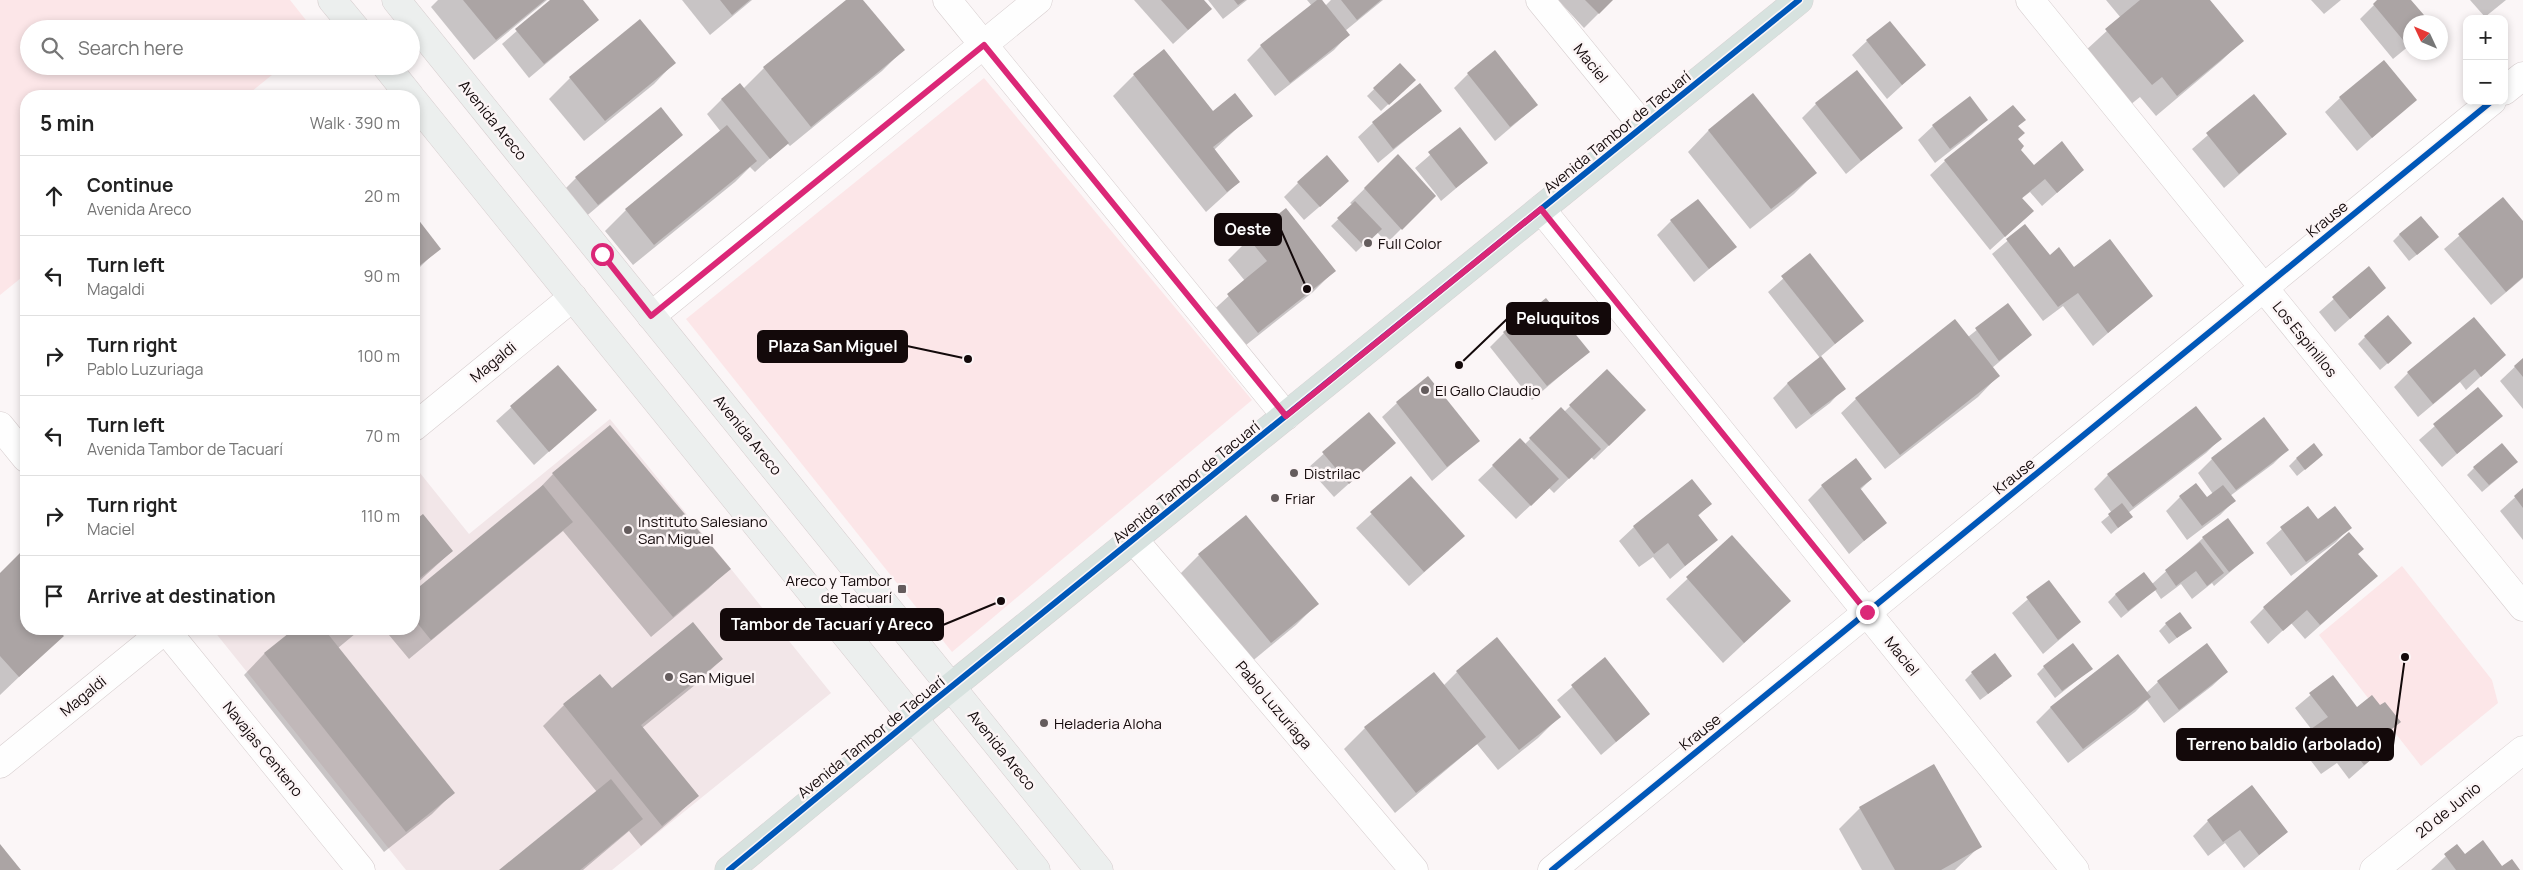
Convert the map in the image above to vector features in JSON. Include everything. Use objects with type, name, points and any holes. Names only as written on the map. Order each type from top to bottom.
[{"type":"main road","points":[[332,0],[349,20]]},
{"type":"main road","name":"Avenida Areco","points":[[396,0],[412,20]]},
{"type":"main road","name":"Avenida Tambor de Tacuarí","points":[[729,870],[1799,0]]},
{"type":"main road","name":"Avenida Areco","points":[[420,30],[1099,870]]},
{"type":"main road","points":[[393,75],[405,90]]},
{"type":"main road","points":[[420,108],[1036,870]]},
{"type":"street","points":[[947,0],[1286,416]]},
{"type":"street","points":[[651,316],[1038,0]]},
{"type":"street","name":"Maciel","points":[[1540,0],[1643,126]]},
{"type":"street","name":"Los Espinillos","points":[[2030,0],[2523,607]]},
{"type":"street","points":[[2508,88],[2523,76]]},
{"type":"street","name":"Krause","points":[[1552,870],[2487,105]]},
{"type":"street","name":"Maciel","points":[[1541,209],[2075,870]]},
{"type":"street","name":"Magaldi","points":[[420,422],[573,298]]},
{"type":"street","points":[[0,426],[20,451]]},
{"type":"street","name":"Pablo Luzuriaga","points":[[1134,540],[1414,870]]},
{"type":"street","name":"Magaldi","points":[[0,764],[158,635]]},
{"type":"street","name":"Navajas Centeno","points":[[170,635],[361,870]]},
{"type":"street","name":"20 de Junio","points":[[2374,870],[2523,750]]},
{"type":"shaded area","points":[[0,0],[290,0],[306,20],[20,20],[20,75],[272,75],[253,90],[20,90],[20,279],[0,295]]},
{"type":"shaded area","points":[[984,78],[1252,400],[952,652],[686,319]]},
{"type":"shaded area","points":[[610,419],[831,693],[612,870],[406,870],[217,635],[420,635],[420,473],[469,534]]},
{"type":"shaded area","points":[[2402,566],[2492,680],[2498,703],[2421,766],[2319,635]]},
{"type":"building","points":[[463,0],[545,0],[496,40]]},
{"type":"building","points":[[550,0],[583,0],[599,20],[544,64],[515,29]]},
{"type":"building","points":[[720,0],[750,0],[732,15]]},
{"type":"building","points":[[846,0],[863,0],[905,50],[811,127],[763,67]]},
{"type":"building","points":[[1161,0],[1204,0],[1212,9],[1188,30]]},
{"type":"building","points":[[1234,0],[1245,0],[1238,5]]},
{"type":"building","points":[[1317,0],[1322,0],[1350,35],[1290,83],[1260,45]]},
{"type":"building","points":[[1341,0],[1381,0],[1357,20]]},
{"type":"building","points":[[1585,0],[1613,0],[1599,14]]},
{"type":"building","points":[[2140,0],[2210,0],[2244,41],[2177,96],[2162,77],[2152,85],[2105,29]]},
{"type":"building","points":[[2377,0],[2411,0],[2424,15],[2403,15],[2403,40],[2373,4]]},
{"type":"building","points":[[640,19],[676,63],[605,121],[569,77]]},
{"type":"building","points":[[1890,21],[1926,65],[1902,85],[1866,40]]},
{"type":"building","points":[[1164,49],[1213,111],[1235,93],[1253,116],[1213,147],[1240,182],[1227,192],[1133,74]]},
{"type":"building","points":[[1495,50],[1538,105],[1510,127],[1467,73]]},
{"type":"building","points":[[2384,60],[2417,100],[2372,138],[2339,97]]},
{"type":"building","points":[[1400,63],[1416,80],[1389,105],[1373,88]]},
{"type":"building","points":[[1857,70],[1903,128],[1861,161],[1815,103]]},
{"type":"building","points":[[740,83],[789,143],[770,159],[721,99]]},
{"type":"building","points":[[1420,83],[1442,111],[1393,149],[1372,122]]},
{"type":"building","points":[[1753,93],[1817,173],[1771,209],[1708,130]]},
{"type":"building","points":[[2254,94],[2287,134],[2239,174],[2206,133]]},
{"type":"building","points":[[1970,96],[1988,120],[1950,149],[1932,125]]},
{"type":"building","points":[[2013,105],[2026,120],[2018,126],[2025,133],[2018,139],[2024,146],[2021,150],[2034,165],[2062,141],[2084,170],[2057,193],[2045,179],[2022,198],[2034,211],[2005,237],[1944,160]]},
{"type":"building","points":[[661,107],[683,135],[598,205],[575,177]]},
{"type":"building","points":[[727,125],[757,161],[654,245],[625,209]]},
{"type":"building","points":[[1460,127],[1488,163],[1456,188],[1428,152]]},
{"type":"building","points":[[1398,154],[1436,196],[1402,230],[1364,188]]},
{"type":"building","points":[[1327,155],[1349,181],[1320,207],[1297,182]]},
{"type":"building","points":[[2503,197],[2523,221],[2523,277],[2506,292],[2458,234]]},
{"type":"building","points":[[1698,199],[1737,247],[1709,269],[1670,220]]},
{"type":"building","points":[[1355,201],[1382,229],[1364,246],[1337,218]]},
{"type":"building","points":[[1286,208],[1336,271],[1258,333],[1227,294],[1267,261],[1248,238]]},
{"type":"building","points":[[2421,216],[2439,237],[2417,255],[2399,234]]},
{"type":"building","points":[[420,222],[441,249],[420,265]]},
{"type":"building","points":[[2025,224],[2050,255],[2059,247],[2074,267],[2110,239],[2153,296],[2108,333],[2078,293],[2058,307],[2006,239]]},
{"type":"building","points":[[1810,253],[1864,321],[1835,344],[1781,276]]},
{"type":"building","points":[[2369,266],[2386,288],[2350,319],[2332,297]]},
{"type":"building","points":[[1546,298],[1590,352],[1547,386],[1503,332]]},
{"type":"building","points":[[2008,303],[2032,335],[1999,361],[1975,328]]},
{"type":"building","points":[[2388,315],[2412,343],[2388,364],[2364,336]]},
{"type":"building","points":[[2474,317],[2506,355],[2481,377],[2475,369],[2433,404],[2407,372]]},
{"type":"building","points":[[1955,319],[2000,376],[1900,455],[1855,398]]},
{"type":"building","points":[[1821,356],[1846,389],[1811,415],[1787,383]]},
{"type":"building","points":[[2523,358],[2523,377],[2514,366]]},
{"type":"building","points":[[558,365],[597,410],[549,452],[510,406]]},
{"type":"building","points":[[1607,369],[1646,410],[1609,446],[1569,405]]},
{"type":"building","points":[[1428,376],[1480,441],[1447,467],[1396,402]]},
{"type":"building","points":[[2478,387],[2503,416],[2457,454],[2433,424]]},
{"type":"building","points":[[2196,406],[2222,439],[2133,507],[2107,474]]},
{"type":"building","points":[[1561,407],[1601,449],[1569,479],[1529,438]]},
{"type":"building","points":[[1369,412],[1396,443],[1349,484],[1322,452]]},
{"type":"building","points":[[2264,417],[2289,450],[2236,490],[2211,458]]},
{"type":"building","points":[[610,425],[731,569],[673,617],[552,473]]},
{"type":"building","points":[[1520,438],[1559,479],[1531,506],[1492,465]]},
{"type":"building","points":[[2314,443],[2323,455],[2305,470],[2296,458]]},
{"type":"building","points":[[2502,443],[2518,462],[2489,485],[2473,467]]},
{"type":"building","points":[[1856,458],[1872,479],[1860,488],[1887,523],[1864,541],[1821,485]]},
{"type":"building","points":[[1411,476],[1465,536],[1424,572],[1370,512]]},
{"type":"building","points":[[1692,479],[1712,504],[1698,515],[1718,540],[1685,566],[1668,543],[1654,554],[1633,526]]},
{"type":"building","points":[[2196,483],[2207,497],[2223,485],[2236,501],[2202,526],[2179,496]]},
{"type":"building","points":[[543,485],[573,522],[431,640],[420,626],[420,586]]},
{"type":"building","points":[[2523,488],[2523,508],[2514,496]]},
{"type":"building","points":[[2122,503],[2133,517],[2118,528],[2108,514]]},
{"type":"building","points":[[2308,506],[2318,519],[2335,506],[2352,528],[2306,562],[2280,527]]},
{"type":"building","points":[[423,514],[453,551],[420,578],[420,516]]},
{"type":"building","points":[[1246,515],[1319,604],[1271,643],[1198,554]]},
{"type":"building","points":[[2228,518],[2254,553],[2229,572],[2202,537]]},
{"type":"building","points":[[2349,532],[2364,549],[2358,554],[2378,576],[2320,625],[2307,610],[2283,631],[2263,607]]},
{"type":"building","points":[[1732,535],[1791,601],[1744,643],[1686,577]]},
{"type":"building","points":[[2200,542],[2224,573],[2207,586],[2196,571],[2176,586],[2165,570]]},
{"type":"building","points":[[20,553],[20,635],[64,636],[19,677],[0,656],[0,573]]},
{"type":"building","points":[[2144,572],[2157,589],[2128,611],[2115,594]]},
{"type":"building","points":[[2049,580],[2081,622],[2058,640],[2026,597]]},
{"type":"building","points":[[2180,612],[2192,628],[2177,638],[2165,623]]},
{"type":"building","points":[[693,622],[723,659],[641,725],[699,796],[662,826],[563,704],[600,674],[612,688]]},
{"type":"building","points":[[286,635],[329,635],[455,793],[406,832],[264,653]]},
{"type":"building","points":[[1497,637],[1561,717],[1519,750],[1456,671]]},
{"type":"building","points":[[2073,643],[2093,669],[2062,691],[2043,666]]},
{"type":"building","points":[[2207,643],[2228,672],[2179,710],[2157,681]]},
{"type":"building","points":[[1995,653],[2012,676],[1988,694],[1971,672]]},
{"type":"building","points":[[2118,654],[2151,697],[2083,749],[2050,707]]},
{"type":"building","points":[[1605,657],[1650,714],[1616,742],[1571,685]]},
{"type":"building","points":[[1434,672],[1486,737],[1416,793],[1364,727]]},
{"type":"building","points":[[2333,675],[2357,707],[2372,695],[2380,705],[2385,702],[2401,722],[2375,742],[2383,751],[2364,765],[2352,749],[2336,761],[2311,729],[2328,717],[2309,693]]},
{"type":"building","points":[[1934,764],[1982,847],[1941,870],[1895,870],[1859,807]]},
{"type":"building","points":[[611,779],[643,819],[580,870],[499,870]]},
{"type":"building","points":[[2252,785],[2288,832],[2259,855],[2240,830],[2223,842],[2207,820]]},
{"type":"building","points":[[2483,840],[2502,866],[2512,859],[2520,870],[2456,870],[2444,854],[2457,844],[2465,854]]},
{"type":"building","points":[[0,844],[21,870],[0,870]]},
{"type":"cycle path","points":[[729,870],[930,704],[1799,0]]},
{"type":"cycle path","points":[[1552,870],[2487,105]]},
{"type":"place","name":"Full Color","points":[[1368,243]]},
{"type":"place","name":"Oeste","points":[[1307,289]]},
{"type":"place","name":"Plaza San Miguel","points":[[968,359]]},
{"type":"place","name":"Peluquitos","points":[[1459,365]]},
{"type":"place","name":"El Gallo Claudio","points":[[1425,390]]},
{"type":"place","name":"Distrilac","points":[[1294,473]]},
{"type":"place","name":"Friar","points":[[1275,498]]},
{"type":"place","name":"Instituto Salesiano San Miguel","points":[[628,530]]},
{"type":"place","name":"Areco y Tambor de Tacuarí","points":[[902,589]]},
{"type":"place","name":"Tambor de Tacuarí y Areco","points":[[1001,601]]},
{"type":"place","name":"Terreno baldio (arbolado)","points":[[2405,657]]},
{"type":"place","name":"San Miguel","points":[[669,677]]},
{"type":"place","name":"Heladeria Aloha","points":[[1044,723]]},
{"type":"route","points":[[602,254],[651,316],[984,45],[1286,416],[1541,209],[1867,612]]}]
